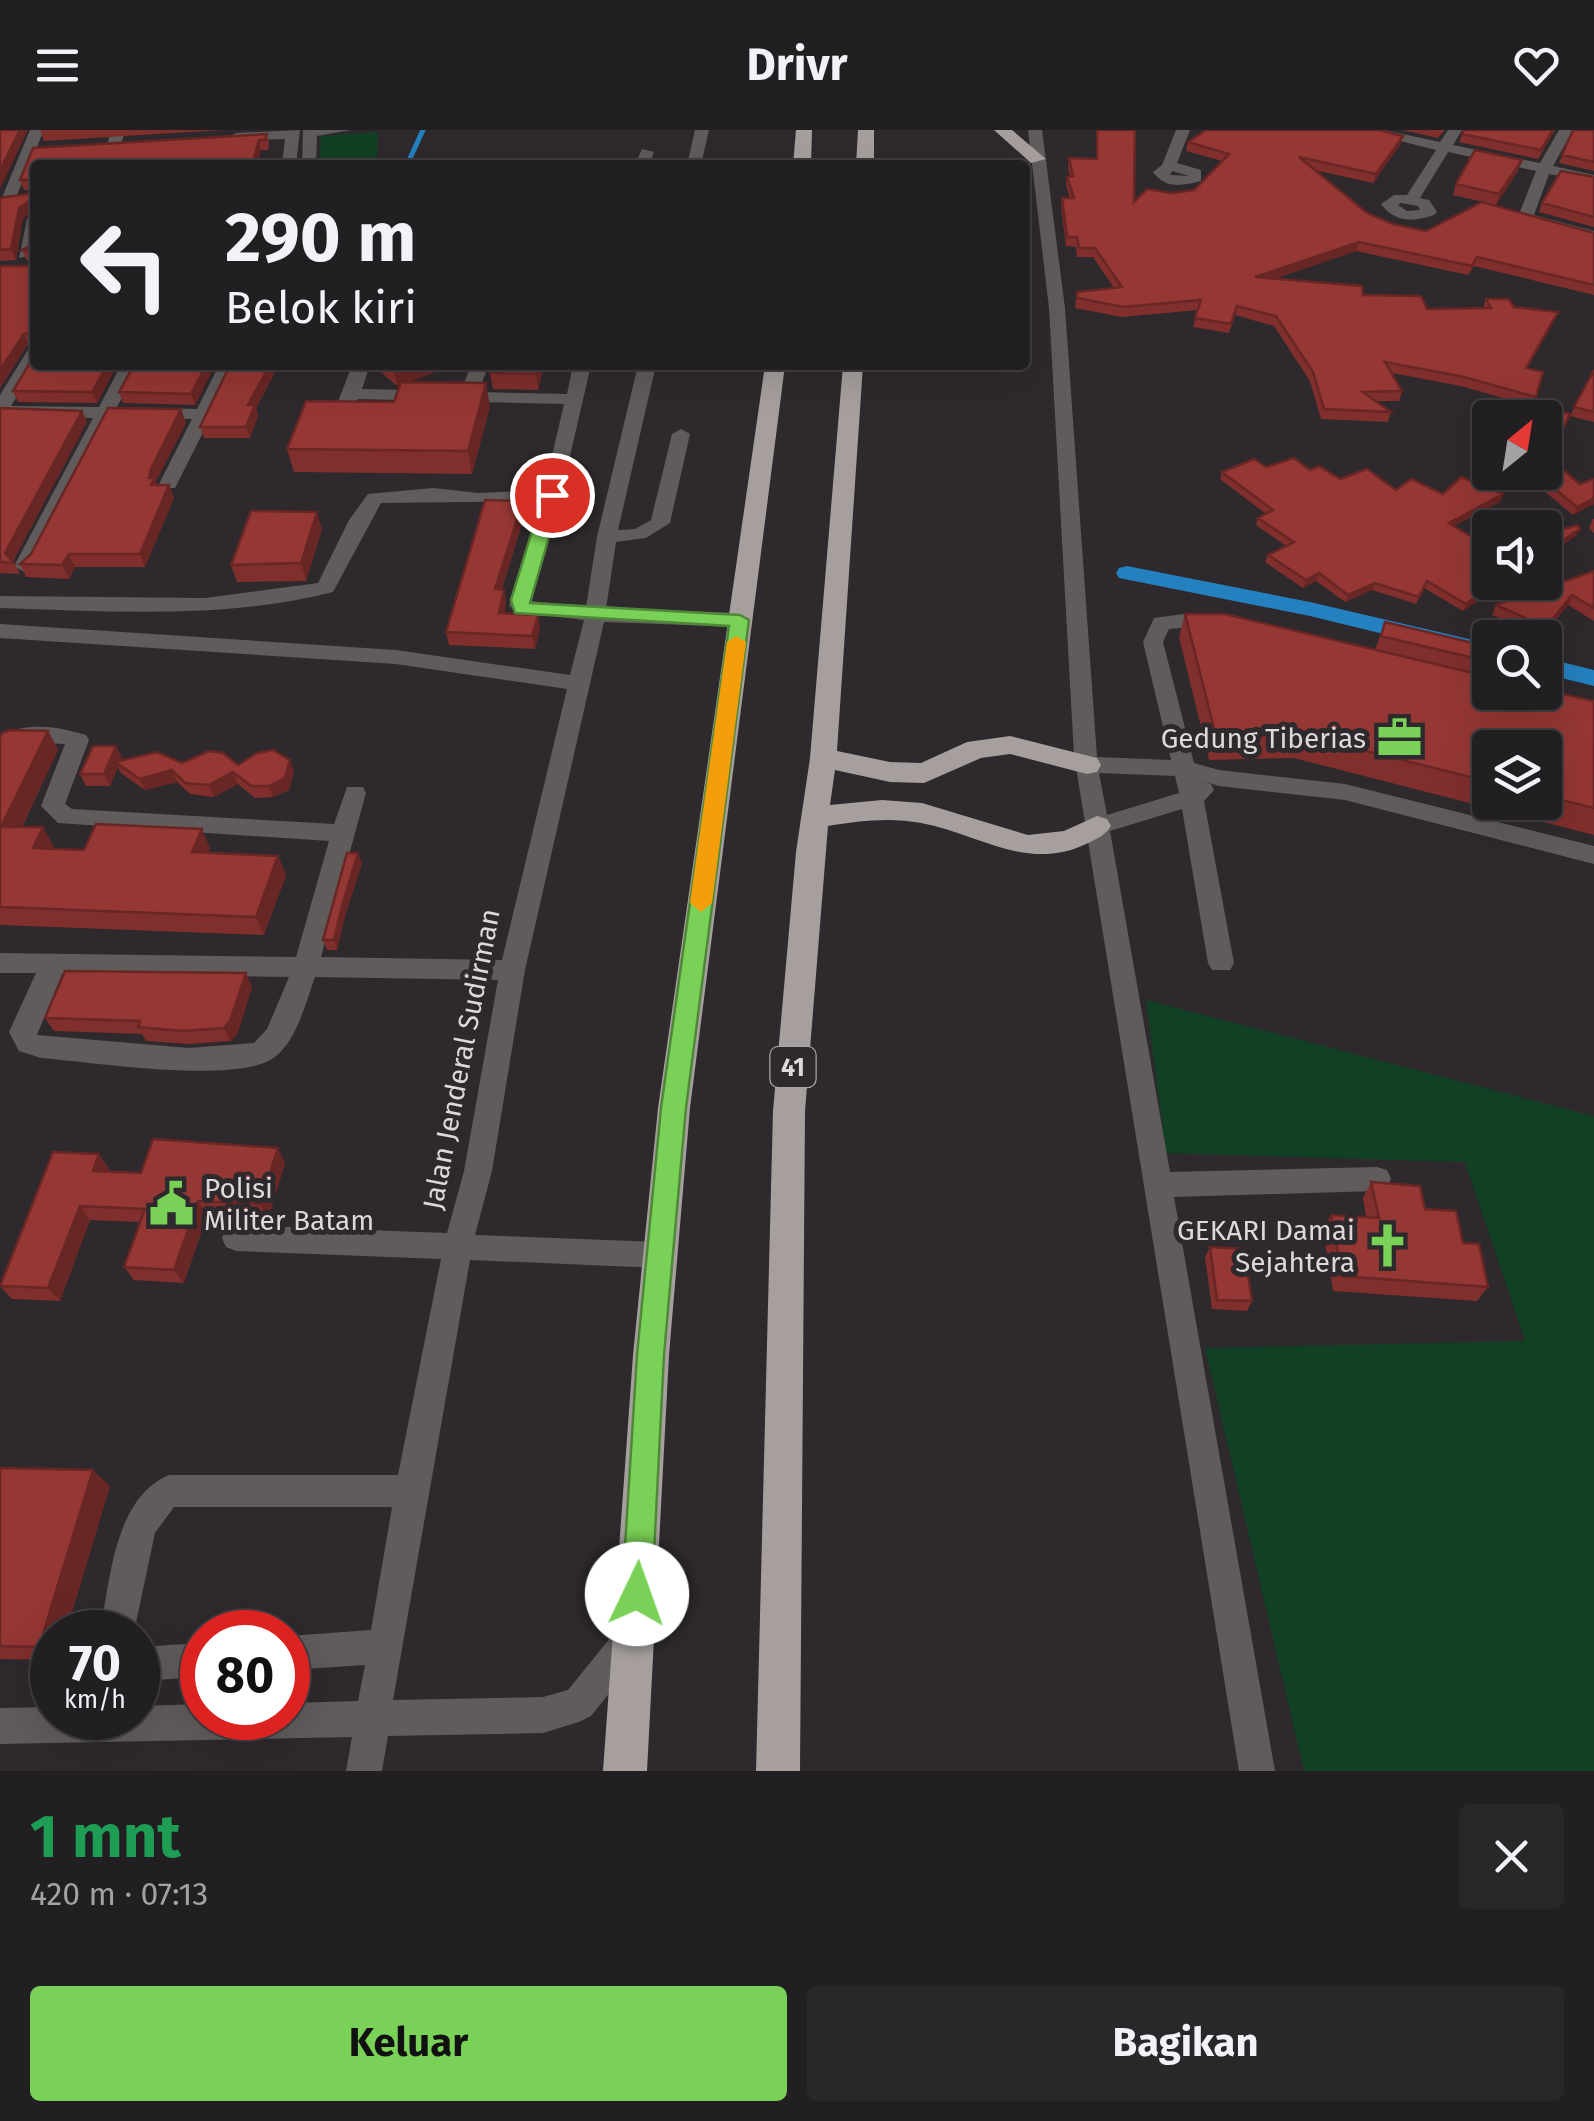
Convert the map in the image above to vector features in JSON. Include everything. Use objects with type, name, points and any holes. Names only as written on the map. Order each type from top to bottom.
[{"type":"highway","points":[[802,160],[804,130]]},
{"type":"highway","points":[[864,160],[866,130]]},
{"type":"highway","points":[[1002,130],[1037,159]]},
{"type":"highway","points":[[624,1771],[659,1254],[674,1108],[774,370]]},
{"type":"highway","name":"41","points":[[778,1771],[786,1180],[853,370]]},
{"type":"highway","points":[[823,758],[890,772],[924,773],[976,749],[1010,746],[1087,765]]},
{"type":"highway","points":[[924,773],[925,814]]},
{"type":"highway","points":[[815,818],[874,810],[925,814],[1004,842],[1034,848],[1066,843],[1097,826]]},
{"type":"street","points":[[32,160],[39,150],[37,130]]},
{"type":"street","points":[[309,160],[310,131],[344,130]]},
{"type":"street","points":[[695,160],[702,130]]},
{"type":"street","points":[[1035,130],[1057,308],[1087,765],[1257,1771]]},
{"type":"street","points":[[1168,167],[1183,130]]},
{"type":"street","points":[[1364,130],[1594,179]]},
{"type":"street","points":[[1412,198],[1455,130]]},
{"type":"street","points":[[1566,130],[1544,168],[1526,217],[1594,236]]},
{"type":"street","points":[[215,138],[293,132],[290,160]]},
{"type":"street","points":[[94,146],[120,140]]},
{"type":"street","points":[[4,200],[30,163]]},
{"type":"street","points":[[4,200],[30,198]]},
{"type":"street","points":[[10,269],[30,262]]},
{"type":"street","points":[[30,360],[0,411],[205,414]]},
{"type":"street","points":[[24,566],[127,370]]},
{"type":"street","points":[[168,484],[226,370]]},
{"type":"street","points":[[342,415],[359,370]]},
{"type":"street","points":[[467,397],[478,370]]},
{"type":"street","points":[[581,370],[552,495],[519,606],[595,616],[740,620]]},
{"type":"street","name":"Jalan Jenderal Sudirman","points":[[364,1771],[411,1492],[458,1246],[478,1171],[512,970],[595,616],[607,536],[647,370]]},
{"type":"street","points":[[352,394],[576,398]]},
{"type":"street","points":[[607,536],[639,534],[660,522],[681,434]]},
{"type":"street","points":[[0,602],[142,604],[288,598],[326,588],[358,520],[375,498],[433,494],[479,499],[552,495]]},
{"type":"street","points":[[1222,963],[1186,768],[1153,642],[1161,623],[1174,620],[1228,629]]},
{"type":"street","points":[[0,631],[396,657],[578,683]]},
{"type":"street","points":[[0,747],[17,736],[52,735],[78,740],[53,806],[66,817],[340,833]]},
{"type":"street","points":[[1087,765],[1186,768],[1219,778],[1345,792],[1594,855]]},
{"type":"street","points":[[1097,826],[1192,798],[1219,778]]},
{"type":"street","points":[[54,965],[22,1032],[28,1043],[40,1047],[202,1057],[246,1056],[273,1044],[306,967],[340,833],[356,793]]},
{"type":"street","points":[[0,964],[512,970]]},
{"type":"street","points":[[1158,1186],[1376,1179]]},
{"type":"street","points":[[236,1238],[659,1254]]},
{"type":"street","points":[[122,1610],[145,1512],[169,1491],[411,1492]]},
{"type":"street","points":[[0,1726],[543,1716],[579,1704],[635,1633]]},
{"type":"street","points":[[310,1651],[383,1646]]},
{"type":"green space","points":[[378,132],[377,160],[319,160],[321,136]]},
{"type":"green space","points":[[1146,1000],[1594,1116],[1594,1771],[1304,1771],[1205,1348],[1525,1341],[1465,1162],[1166,1153]]},
{"type":"building","points":[[0,130],[20,130],[0,170]]},
{"type":"building","points":[[1097,130],[1135,130],[1134,202],[1147,189],[1172,193],[1194,190],[1229,154],[1188,142],[1206,130],[1379,130],[1403,136],[1376,174],[1299,157],[1367,213],[1393,224],[1426,231],[1482,202],[1594,233],[1594,285],[1477,257],[1472,266],[1359,242],[1255,277],[1362,286],[1363,295],[1421,296],[1427,309],[1491,308],[1486,299],[1509,299],[1514,307],[1558,312],[1526,368],[1543,372],[1536,397],[1464,377],[1385,362],[1402,391],[1363,392],[1391,412],[1324,409],[1313,372],[1276,316],[1237,306],[1231,324],[1195,318],[1201,300],[1124,307],[1077,298],[1077,292],[1122,287],[1095,248],[1079,248],[1077,237],[1067,237],[1062,198],[1074,198],[1067,177],[1073,176],[1069,158],[1097,159]]},
{"type":"building","points":[[1464,130],[1553,130],[1541,150],[1462,134]]},
{"type":"building","points":[[1573,130],[1594,130],[1594,162],[1562,155]]},
{"type":"building","points":[[267,134],[265,140],[259,140],[253,160],[30,160],[30,180],[20,180],[33,148]]},
{"type":"building","points":[[1475,150],[1522,160],[1499,194],[1456,184]]},
{"type":"building","points":[[1561,171],[1594,177],[1594,217],[1542,203]]},
{"type":"building","points":[[30,194],[30,201],[19,208],[11,249],[0,250],[0,198]]},
{"type":"building","points":[[0,266],[30,266],[30,333],[24,334],[0,370]]},
{"type":"building","points":[[30,362],[30,370],[104,370],[92,392],[13,391]]},
{"type":"building","points":[[131,370],[203,370],[191,394],[119,392]]},
{"type":"building","points":[[228,370],[267,370],[248,405],[255,405],[246,427],[200,427]]},
{"type":"building","points":[[491,370],[537,370],[536,374],[490,373]]},
{"type":"building","points":[[1594,370],[1594,412],[1574,407]]},
{"type":"building","points":[[401,382],[486,383],[468,451],[287,449],[306,401],[394,402]]},
{"type":"building","points":[[0,408],[82,411],[5,553],[14,563],[0,562]]},
{"type":"building","points":[[108,408],[181,409],[151,469],[149,478],[155,478],[151,485],[169,485],[140,554],[69,554],[62,565],[20,564],[31,554]]},
{"type":"building","points":[[1562,412],[1570,414],[1562,431]]},
{"type":"building","points":[[1294,458],[1310,470],[1319,466],[1340,479],[1367,469],[1396,490],[1411,479],[1443,494],[1461,477],[1472,481],[1472,490],[1503,494],[1449,523],[1472,537],[1472,600],[1466,604],[1427,581],[1419,597],[1375,583],[1348,595],[1319,573],[1306,580],[1268,555],[1294,542],[1258,518],[1273,510],[1222,472],[1254,459],[1266,467]]},
{"type":"building","points":[[1562,469],[1580,484],[1594,479],[1594,498],[1577,507],[1556,490],[1562,490]]},
{"type":"building","points":[[485,500],[523,501],[495,589],[504,590],[499,613],[538,615],[532,636],[446,632]]},
{"type":"building","points":[[251,511],[317,512],[301,563],[231,565]]},
{"type":"building","points":[[1578,525],[1580,529],[1562,541],[1562,529]]},
{"type":"building","points":[[1594,571],[1594,608],[1572,595],[1552,620],[1530,620],[1496,605],[1510,600],[1562,600],[1562,582]]},
{"type":"building","name":"Gedung Tiberias","points":[[1185,614],[1225,614],[1472,673],[1472,710],[1562,710],[1562,694],[1594,701],[1594,808],[1562,800],[1562,730],[1472,730],[1472,778],[1302,735],[1216,736]]},
{"type":"building","points":[[1385,622],[1472,643],[1472,658],[1381,636]]},
{"type":"building","points":[[10,730],[48,731],[1,827],[43,827],[33,848],[84,850],[96,824],[202,829],[192,852],[278,856],[256,917],[0,907],[0,738]]},
{"type":"building","points":[[93,746],[116,746],[104,774],[80,774]]},
{"type":"building","points":[[273,750],[290,760],[285,778],[269,786],[251,786],[233,772],[209,785],[185,783],[172,770],[140,779],[115,762],[157,752],[182,763],[209,751],[223,753],[238,765],[257,753]]},
{"type":"building","points":[[347,853],[358,853],[334,940],[323,940]]},
{"type":"building","points":[[65,971],[246,973],[224,1028],[182,1031],[138,1027],[140,1021],[45,1018]]},
{"type":"building","points":[[153,1139],[278,1148],[260,1204],[198,1201],[174,1270],[124,1267],[145,1209],[80,1206],[48,1288],[0,1286],[53,1152],[99,1154],[93,1171],[141,1173]]},
{"type":"building","name":"GEKARI Damai Sejahtera","points":[[1371,1182],[1420,1186],[1425,1209],[1456,1211],[1463,1243],[1479,1244],[1488,1287],[1342,1276],[1331,1215],[1379,1218]]},
{"type":"building","points":[[1210,1247],[1244,1249],[1252,1301],[1217,1300]]},
{"type":"building","points":[[0,1468],[93,1470],[50,1610],[30,1610],[30,1647],[0,1646]]},
{"type":"waterway","points":[[409,160],[423,130]]},
{"type":"waterway","points":[[1127,573],[1310,609],[1472,648]]},
{"type":"waterway","points":[[1562,670],[1594,678]]},
{"type":"slow traffic","points":[[701,903],[736,642]]},
{"type":"place","name":"Gedung Tiberias","points":[[1399,738]]},
{"type":"place","name":"Polisi Militer Batam","points":[[171,1204]]},
{"type":"place","name":"GEKARI Damai Sejahtera","points":[[1388,1246]]},
{"type":"route","points":[[552,495],[520,600],[522,608],[595,616],[740,620],[674,1108],[650,1355],[637,1594]]}]
